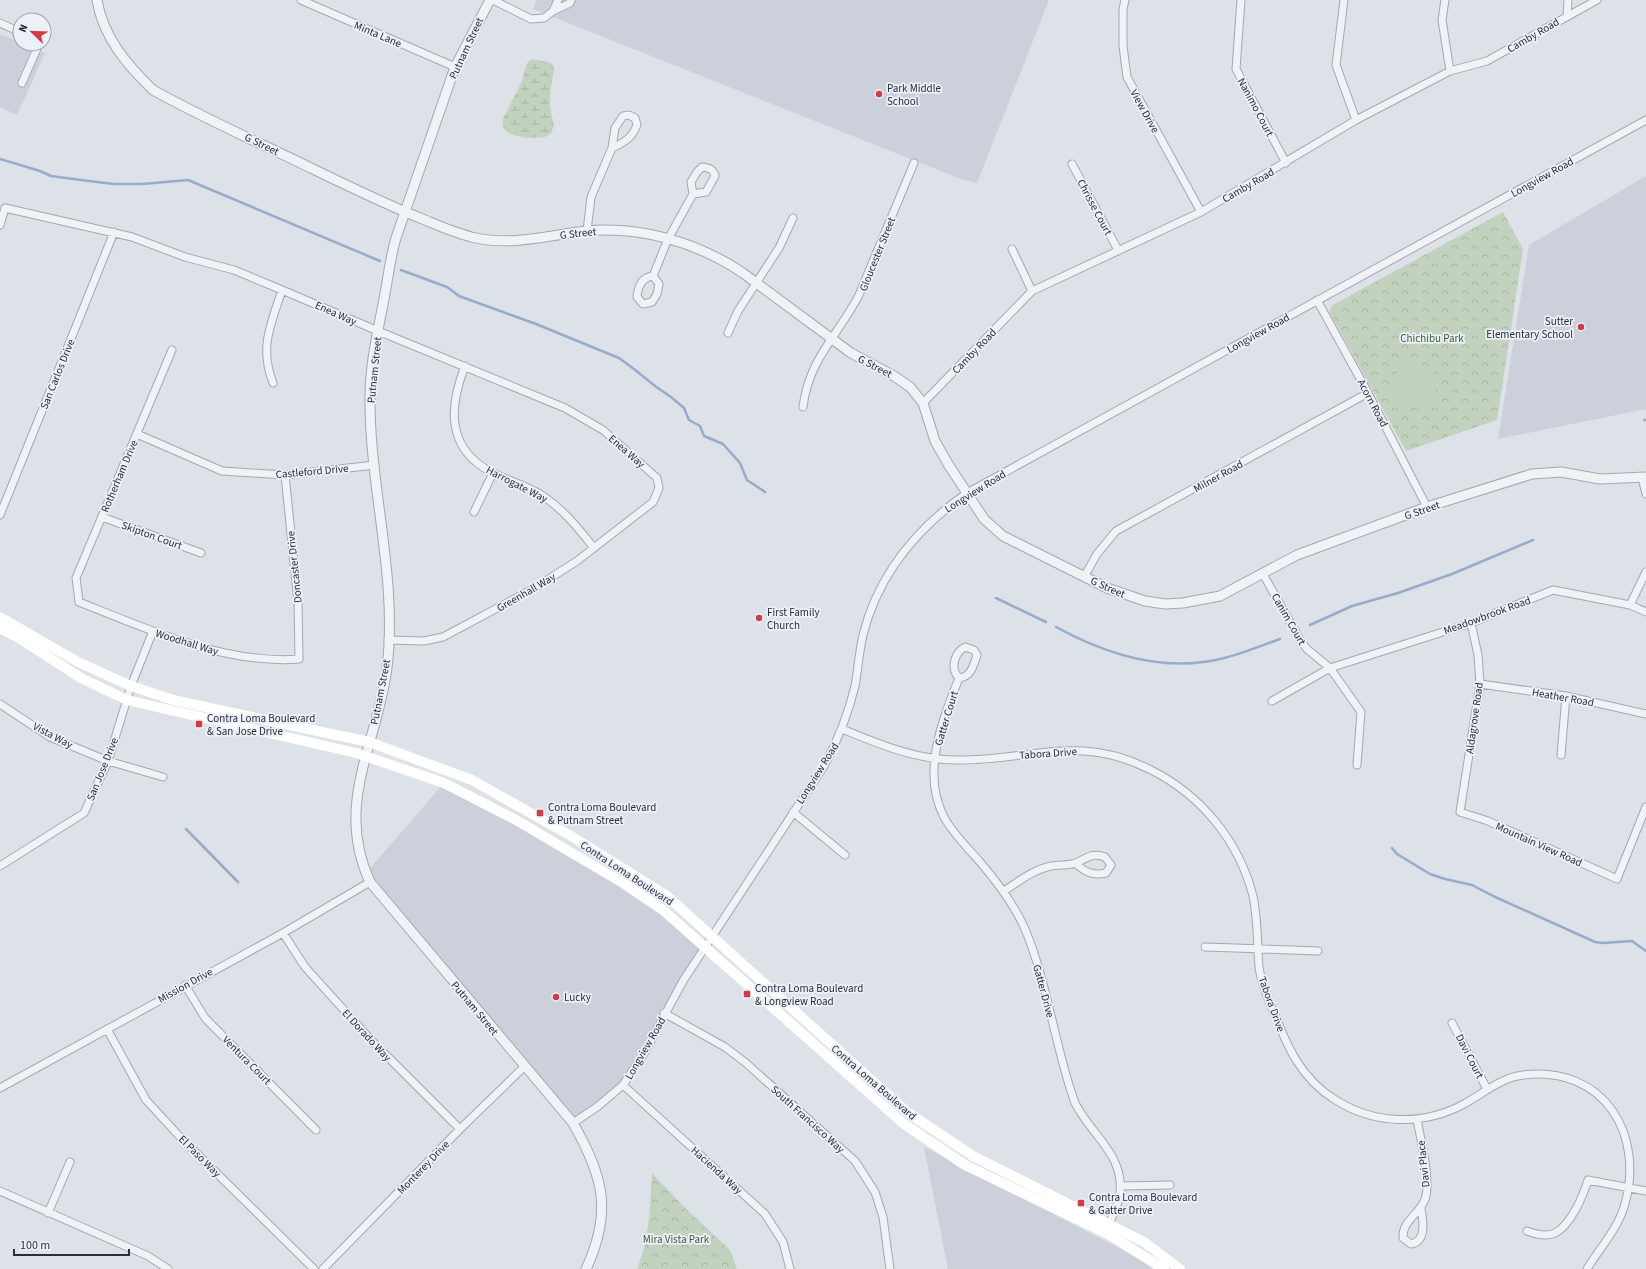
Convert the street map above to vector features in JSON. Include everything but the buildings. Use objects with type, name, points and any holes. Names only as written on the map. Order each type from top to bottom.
[{"type":"main road","name":"Contra Loma Boulevard","points":[[0,617],[78,662],[131,686],[173,700],[369,742],[472,780],[667,896],[907,1112],[973,1156],[1109,1229],[1164,1269]]},
{"type":"main road","name":"Contra Loma Boulevard","points":[[0,628],[19,638],[81,678],[127,700],[365,755],[444,783],[516,820],[623,883],[663,910],[904,1124],[966,1165],[1109,1229],[1144,1242],[1180,1269]]},
{"type":"street","name":"G Street","points":[[97,0],[100,15],[110,38],[139,76],[153,90],[356,190],[405,212],[460,234],[487,240],[518,241],[587,231],[633,232],[668,239],[715,256],[757,283],[830,339],[862,360],[901,380],[914,392],[923,403],[939,448],[967,494],[984,519],[1003,536],[1125,596],[1145,601],[1171,604],[1197,602],[1220,596],[1297,556],[1427,508],[1532,474],[1561,472],[1600,479],[1644,477]]},
{"type":"street","name":"Minta Lane","points":[[301,0],[455,67]]},
{"type":"street","name":"Putnam Street","points":[[490,0],[455,67],[405,212],[392,252],[378,332],[370,396],[375,465],[387,580],[388,640],[386,668],[382,692],[365,755],[356,802],[355,826],[359,854],[370,882],[573,1123],[587,1148],[597,1173],[602,1205],[601,1229],[594,1252],[586,1269]]},
{"type":"street","points":[[493,0],[531,19],[544,18],[553,11],[570,3],[572,0]]},
{"type":"street","points":[[553,11],[558,0]]},
{"type":"street","name":"View Drive","points":[[1125,0],[1123,9],[1123,46],[1127,77],[1201,212]]},
{"type":"street","name":"Nanimo Court","points":[[1241,0],[1236,69],[1286,163]]},
{"type":"street","points":[[1344,0],[1336,65],[1356,120]]},
{"type":"street","points":[[1445,0],[1442,20],[1450,71]]},
{"type":"street","points":[[1567,16],[1568,0]]},
{"type":"street","name":"Camby Road","points":[[923,403],[1032,291],[1201,212],[1286,163],[1356,120],[1450,71],[1487,61],[1597,0]]},
{"type":"street","points":[[0,23],[12,28]]},
{"type":"street","points":[[22,83],[36,52]]},
{"type":"street","points":[[587,231],[591,197],[612,148],[615,128],[618,121],[623,116],[635,118],[637,125],[633,135],[626,142],[612,148]]},
{"type":"street","name":"Longview Road","points":[[573,1123],[598,1107],[623,1085],[643,1055],[664,1013],[683,981],[824,766],[842,729],[855,685],[863,636],[868,618],[886,578],[910,543],[944,509],[967,494],[1317,300],[1646,120]]},
{"type":"street","name":"Gloucester Street","points":[[803,407],[809,378],[830,339],[845,321],[859,295],[914,163]]},
{"type":"street","name":"Chrisse Court","points":[[1072,164],[1118,250]]},
{"type":"street","points":[[653,276],[668,239],[693,194]]},
{"type":"street","name":"Enea Way","points":[[0,225],[5,208],[114,232],[185,257],[234,270],[378,332],[465,366],[565,408],[603,430],[657,478],[659,483],[658,493],[648,506]]},
{"type":"street","points":[[728,333],[738,311],[779,248],[793,218]]},
{"type":"street","name":"San Carlos Drive","points":[[0,515],[114,232]]},
{"type":"street","points":[[1012,249],[1032,291]]},
{"type":"street","points":[[273,383],[266,367],[267,337],[282,290]]},
{"type":"street","name":"Acorn Road","points":[[1317,300],[1368,393],[1427,508]]},
{"type":"street","name":"Rotherham Drive","points":[[79,602],[76,578],[172,350]]},
{"type":"street","name":"Harrogate Way","points":[[465,366],[455,396],[455,426],[461,442],[470,455],[493,473],[532,489],[555,504],[573,521],[594,548]]},
{"type":"street","name":"Milner Road","points":[[1084,577],[1097,554],[1116,532],[1368,393]]},
{"type":"street","name":"Castleford Drive","points":[[137,434],[222,471],[285,475],[375,465]]},
{"type":"street","points":[[474,512],[493,473]]},
{"type":"street","name":"Doncaster Drive","points":[[285,475],[298,602],[299,659]]},
{"type":"street","points":[[1644,477],[1646,494]]},
{"type":"street","name":"Greenhall Way","points":[[388,640],[431,640],[450,634],[550,580],[648,506]]},
{"type":"street","name":"Skipton Court","points":[[102,517],[201,553]]},
{"type":"street","points":[[1630,605],[1646,572]]},
{"type":"street","name":"Canim Court","points":[[1263,574],[1300,640],[1307,649],[1330,668],[1361,712],[1357,765]]},
{"type":"street","name":"Meadowbrook Road","points":[[1272,701],[1330,668],[1471,623],[1553,590],[1630,605],[1646,612]]},
{"type":"street","name":"Woodhall Way","points":[[79,602],[153,631],[225,653],[280,661],[299,659]]},
{"type":"street","name":"Aldagrove Road","points":[[1460,812],[1480,684],[1478,655],[1471,623]]},
{"type":"street","name":"San Jose Drive","points":[[0,866],[84,813],[108,761],[131,686],[153,631]]},
{"type":"street","name":"Gatter Court","points":[[935,759],[940,732],[959,678]]},
{"type":"street","name":"Heather Road","points":[[1480,684],[1566,696],[1646,714]]},
{"type":"street","points":[[1562,755],[1566,696]]},
{"type":"street","name":"Vista Way","points":[[0,704],[50,736],[108,761],[163,777]]},
{"type":"street","name":"Tabora Drive","points":[[842,729],[892,749],[935,759],[966,760],[1047,751],[1078,750],[1122,758],[1161,776],[1180,788],[1201,806],[1220,827],[1235,850],[1246,873],[1253,896],[1257,921],[1258,949],[1262,978],[1284,1040],[1299,1067],[1313,1083],[1332,1098],[1363,1114],[1386,1119],[1417,1120],[1453,1110],[1487,1089],[1511,1078],[1536,1075],[1572,1080],[1596,1092],[1618,1115],[1627,1136],[1631,1159],[1629,1188],[1621,1217],[1588,1269]]},
{"type":"street","name":"Gatter Drive","points":[[935,759],[933,777],[935,793],[945,818],[1004,891],[1020,919],[1030,942],[1076,1104],[1087,1123],[1112,1155],[1119,1169],[1121,1186],[1117,1208],[1109,1229]]},
{"type":"street","name":"Mountain View Road","points":[[1460,812],[1488,821],[1617,879],[1646,807]]},
{"type":"street","points":[[793,812],[845,855]]},
{"type":"street","points":[[1004,891],[1043,868],[1075,863]]},
{"type":"street","name":"Mission Drive","points":[[0,1088],[106,1028],[283,933],[370,882]]},
{"type":"street","name":"El Dorado Way","points":[[283,933],[305,967],[372,1041],[460,1129]]},
{"type":"street","points":[[1205,947],[1318,951]]},
{"type":"street","name":"Ventura Court","points":[[185,985],[205,1018],[316,1130]]},
{"type":"street","name":"South Francisco Way","points":[[664,1013],[725,1047],[746,1063],[855,1161],[877,1198],[883,1217],[890,1269]]},
{"type":"street","name":"Davi Court","points":[[1452,1023],[1487,1089]]},
{"type":"street","name":"El Paso Way","points":[[106,1028],[146,1100],[181,1138],[314,1269]]},
{"type":"street","name":"Monterey Drive","points":[[323,1269],[460,1129],[525,1066]]},
{"type":"street","name":"Hacienda Way","points":[[623,1085],[765,1214],[783,1242],[790,1269]]},
{"type":"street","name":"Davi Place","points":[[1417,1120],[1424,1158],[1426,1196],[1421,1208],[1408,1220],[1402,1230],[1402,1238],[1411,1244],[1415,1244],[1420,1238],[1423,1230],[1421,1208]]},
{"type":"street","points":[[48,1213],[70,1162]]},
{"type":"street","points":[[1527,1231],[1547,1235],[1556,1233],[1574,1212],[1583,1196],[1588,1180],[1646,1191]]},
{"type":"street","points":[[1121,1186],[1170,1185]]},
{"type":"street","points":[[0,1191],[148,1256],[168,1269]]},
{"type":"shaded area","name":"Park Middle School","points":[[537,0],[1049,0],[977,183],[961,179],[533,9]]},
{"type":"shaded area","points":[[0,34],[12,39],[12,52],[45,53],[17,115],[0,107]]},
{"type":"shaded area","name":"Sutter Elementary School","points":[[1646,176],[1646,409],[1498,439],[1529,245]]},
{"type":"shaded area","points":[[444,783],[623,883],[704,948],[623,1085],[573,1123],[366,873]]},
{"type":"shaded area","points":[[924,1147],[1138,1258],[1153,1269],[948,1269]]},
{"type":"green space","points":[[532,59],[548,62],[553,65],[554,70],[550,93],[550,107],[554,126],[551,133],[545,137],[526,138],[510,134],[503,127],[503,119],[522,81],[527,63]]},
{"type":"green space","name":"Chichibu Park","points":[[1503,212],[1523,249],[1497,420],[1406,451],[1330,313],[1330,309],[1333,305]]},
{"type":"green space","points":[[1405,362],[1440,375],[1441,379],[1428,410],[1425,412],[1390,398],[1389,394],[1401,363]]},
{"type":"green space","name":"Mira Vista Park","points":[[652,1173],[685,1208],[730,1250],[737,1269],[637,1269],[645,1246],[647,1234]]},
{"type":"waterway","points":[[0,159],[40,171],[51,176],[114,184],[142,184],[188,180],[380,261]]},
{"type":"waterway","points":[[401,270],[447,287],[459,296],[536,324],[619,358],[684,408],[689,420],[700,426],[704,436],[723,444],[740,463],[747,480],[765,492]]},
{"type":"waterway","points":[[1310,625],[1352,606],[1398,593],[1452,574],[1533,540]]},
{"type":"waterway","points":[[996,598],[1046,622]]},
{"type":"waterway","points":[[1056,627],[1090,644],[1108,650],[1127,656],[1165,663],[1213,661],[1242,653],[1280,639]]},
{"type":"waterway","points":[[186,829],[238,882]]},
{"type":"waterway","points":[[1392,848],[1397,854],[1430,874],[1472,885],[1595,942],[1603,943],[1632,941],[1646,951]]},
{"type":"place","name":"Park Middle School","points":[[879,94]]},
{"type":"place","name":"Sutter Elementary School","points":[[1581,327]]},
{"type":"place","name":"First Family Church","points":[[759,618]]},
{"type":"place","name":"Contra Loma Boulevard & San Jose Drive","points":[[199,724]]},
{"type":"place","name":"Contra Loma Boulevard & Putnam Street","points":[[540,813]]},
{"type":"place","name":"Contra Loma Boulevard & Longview Road","points":[[747,994]]},
{"type":"place","name":"Lucky","points":[[556,997]]},
{"type":"place","name":"Contra Loma Boulevard & Gatter Drive","points":[[1081,1203]]}]
